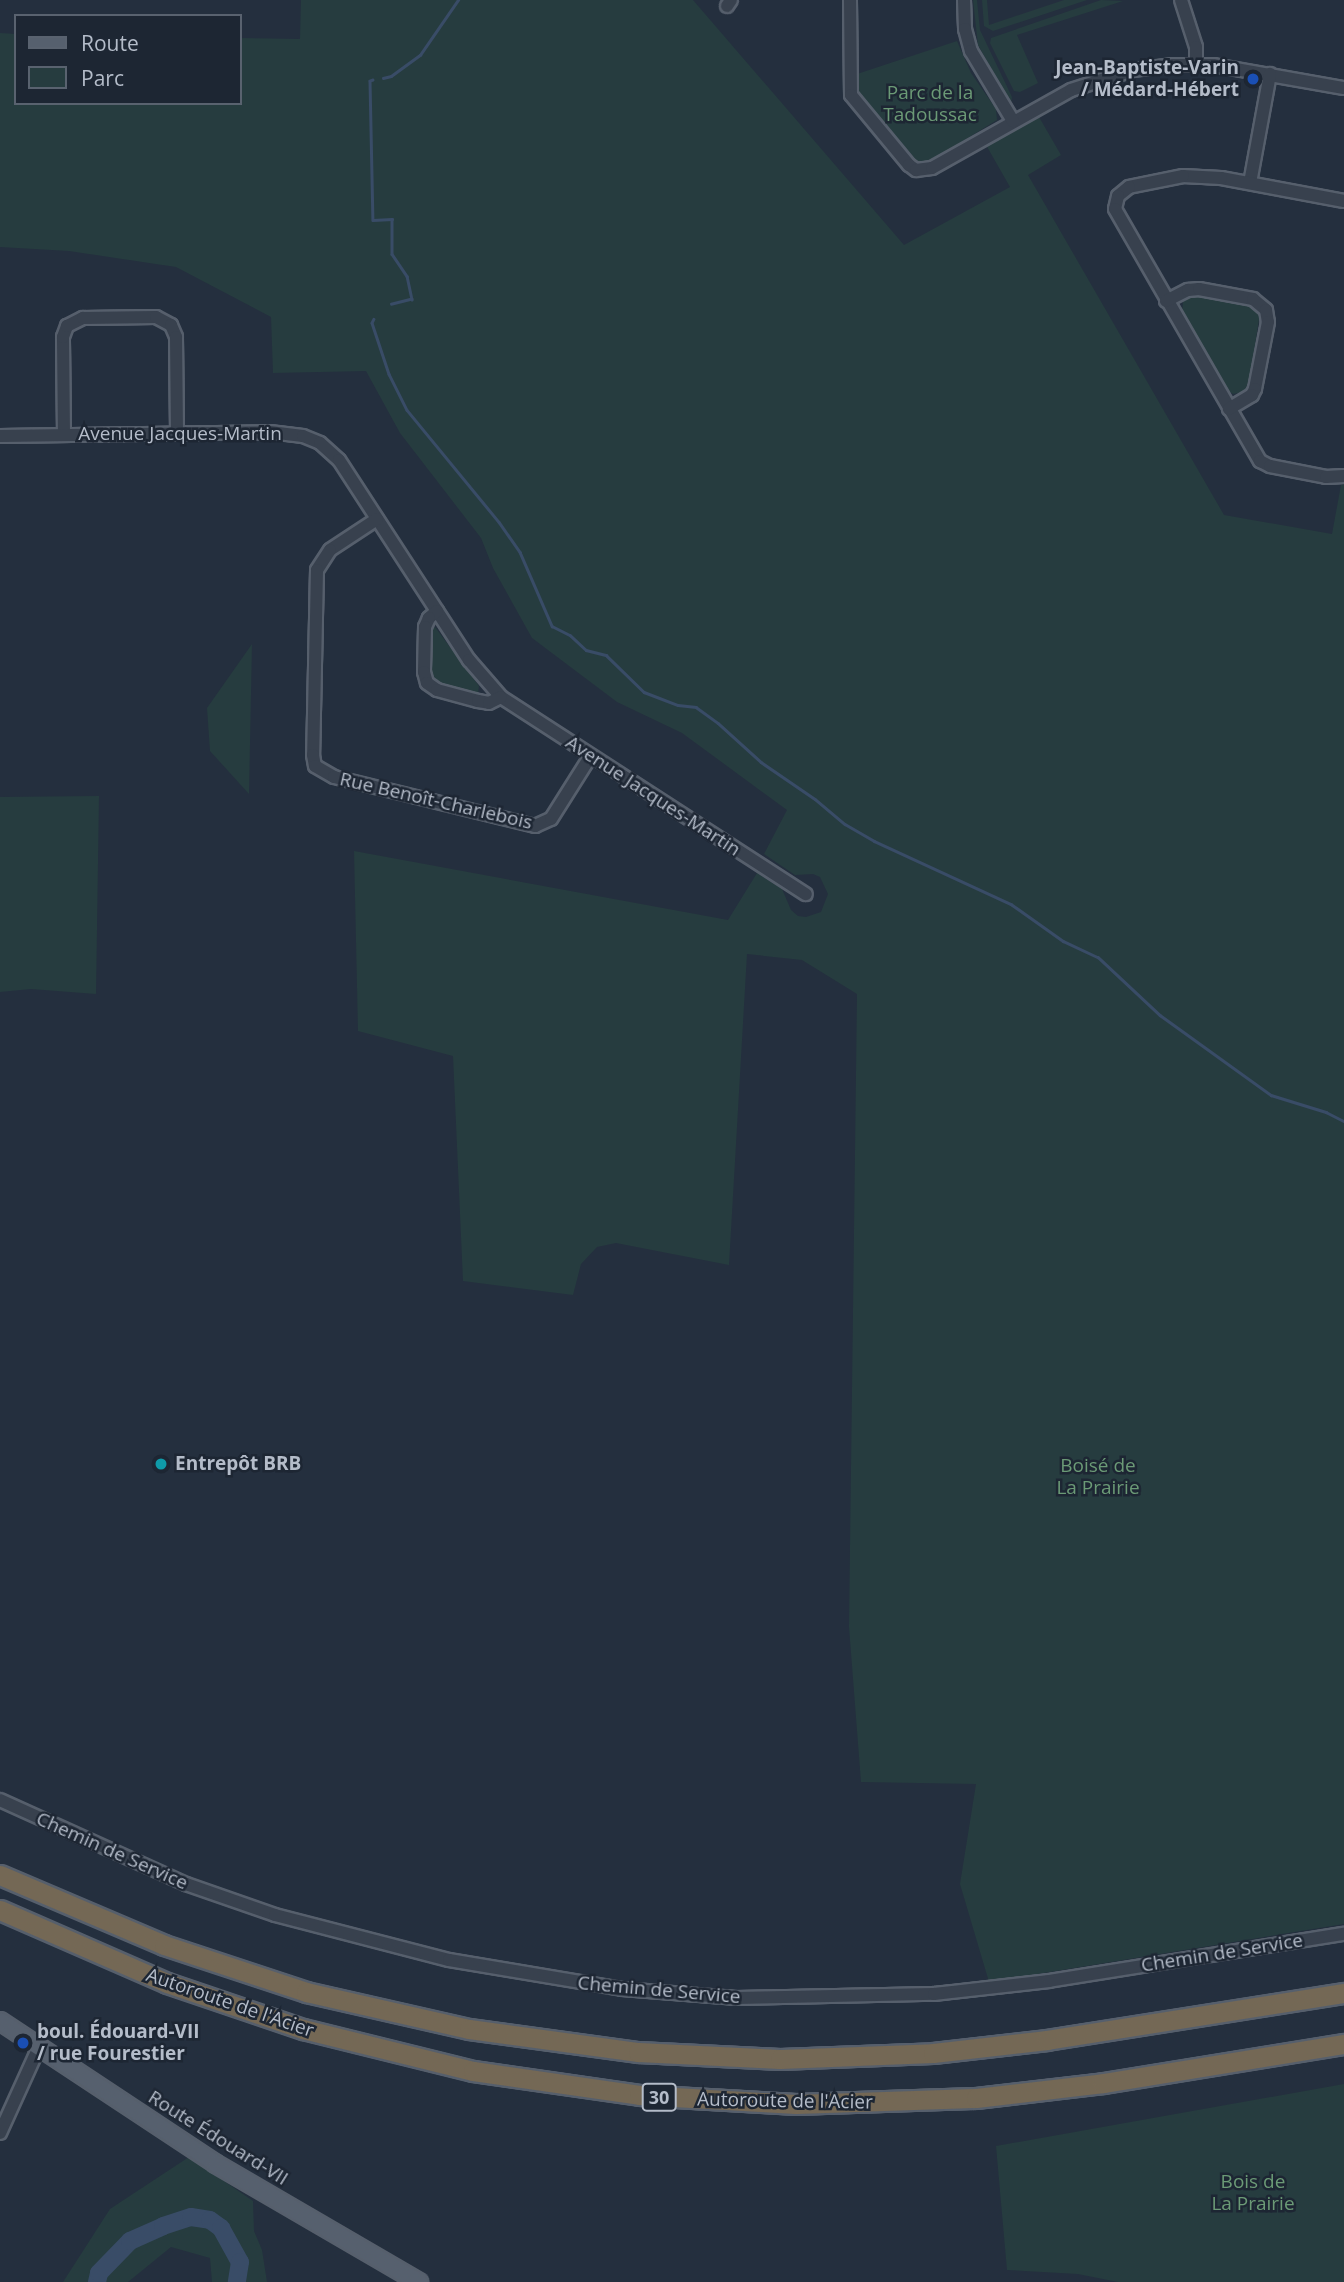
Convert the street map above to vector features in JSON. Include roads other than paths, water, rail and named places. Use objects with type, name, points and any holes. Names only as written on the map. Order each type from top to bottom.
[{"type":"highway","name":"Autoroute de l'Acier","points":[[0,1875],[140,1936],[298,1989],[444,2025],[612,2050],[762,2059],[916,2054],[1047,2040],[1344,1993]]},
{"type":"highway","name":"Autoroute de l'Acier","points":[[0,1910],[150,1976],[303,2029],[472,2071],[639,2095],[796,2104],[954,2099],[1103,2083],[1344,2044]]},
{"type":"main road","name":"Route Édouard-VII","points":[[0,2021],[216,2164],[419,2282]]},
{"type":"street","points":[[850,0],[849,86],[853,100],[908,165],[921,170],[932,168],[1071,90],[1105,77],[1144,68],[1196,64],[1344,88]]},
{"type":"street","points":[[964,0],[965,29],[971,51],[1013,121]]},
{"type":"street","points":[[1181,0],[1196,47],[1196,64]]},
{"type":"street","points":[[1250,183],[1270,74]]},
{"type":"street","points":[[1344,201],[1208,177],[1175,177],[1134,185],[1121,192],[1116,200],[1116,214],[1228,409],[1263,464],[1326,477],[1344,476]]},
{"type":"street","points":[[1166,301],[1188,289],[1199,289],[1253,299],[1264,306],[1268,322],[1255,389],[1252,395],[1228,409]]},
{"type":"street","points":[[64,435],[64,331],[77,319],[95,318],[156,317],[171,325],[176,337],[177,433]]},
{"type":"street","name":"Avenue Jacques-Martin","points":[[0,436],[270,432],[311,439],[339,460],[476,670],[501,697],[590,757],[806,894]]},
{"type":"street","name":"Rue Benoît-Charlebois","points":[[377,519],[330,550],[317,570],[313,755],[315,766],[334,777],[536,826],[551,820],[590,757]]},
{"type":"street","points":[[437,611],[429,618],[425,627],[424,672],[427,682],[437,690],[489,703],[501,697]]},
{"type":"street","name":"Chemin de Service","points":[[0,1800],[186,1884],[275,1915],[449,1960],[622,1989],[737,1997],[934,1994],[1049,1981],[1344,1934]]},
{"type":"street","points":[[0,2133],[39,2047]]},
{"type":"waterway","points":[[383,78],[391,76],[420,55],[458,0]]},
{"type":"waterway","points":[[373,80],[370,81],[373,220],[392,219],[392,254],[407,276],[412,299],[392,304]]},
{"type":"waterway","points":[[374,319],[372,323],[389,374],[407,410],[499,522],[520,552],[552,626],[570,635],[586,650],[606,655],[644,692],[678,705],[696,707],[761,762],[815,799],[845,824],[874,841],[1011,904],[1063,941],[1098,957],[1160,1015],[1271,1095],[1326,1112],[1344,1121]]},
{"type":"waterway","points":[[97,2282],[99,2273],[130,2241],[191,2217],[210,2220],[221,2228],[240,2262],[237,2282]]},
{"type":"place","name":"Jean-Baptiste-Varin / Médard-Hébert","points":[[1253,79]]},
{"type":"place","name":"Entrepôt BRB","points":[[161,1464]]},
{"type":"place","name":"boul. Édouard-VII / rue Fourestier","points":[[23,2043]]},
{"type":"park label","name":"Parc de la Tadoussac","points":[[930,104]]},
{"type":"park label","name":"Boisé de La Prairie","points":[[1098,1477]]},
{"type":"park label","name":"Bois de La Prairie","points":[[1253,2193]]}]
